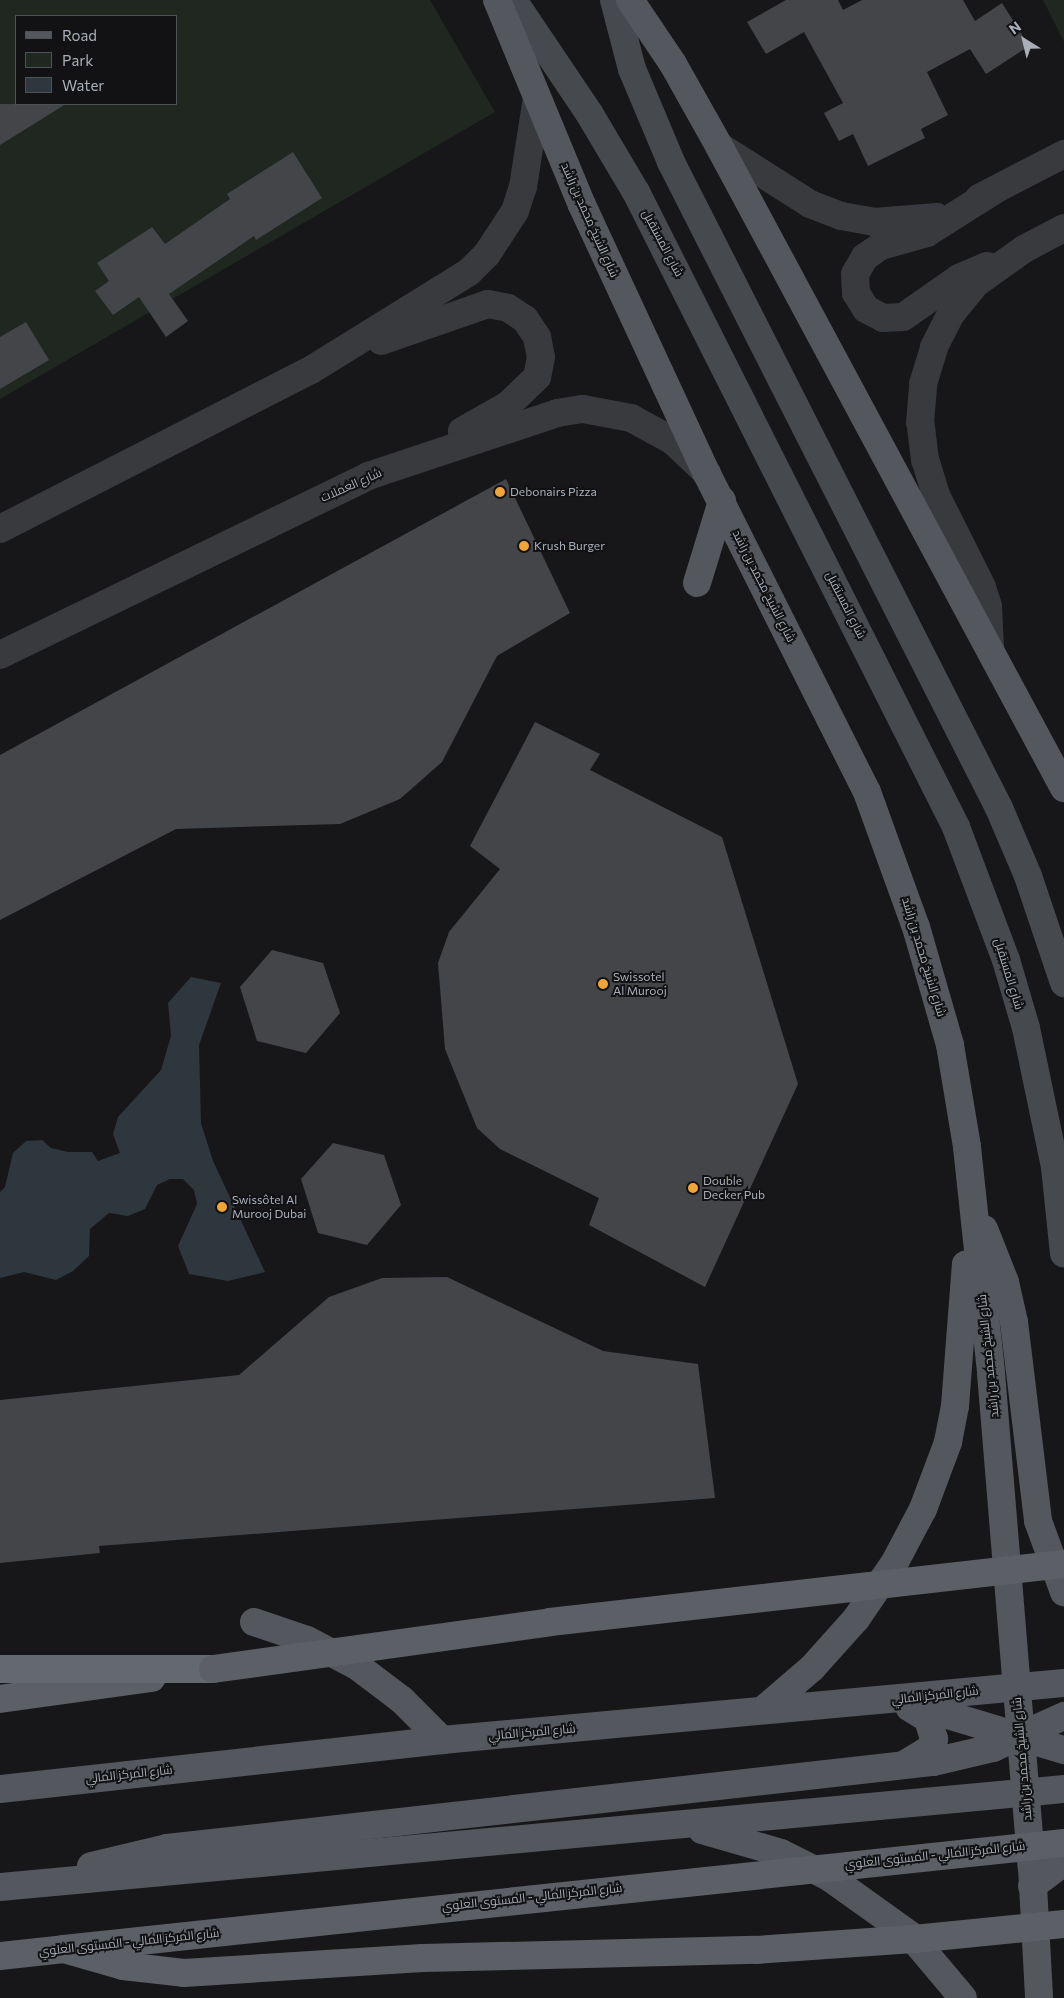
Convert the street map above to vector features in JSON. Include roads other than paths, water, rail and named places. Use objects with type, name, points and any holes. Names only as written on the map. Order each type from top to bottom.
[{"type":"highway","points":[[0,1699],[550,1622],[1064,1564]]},
{"type":"highway","points":[[0,1669],[213,1670]]},
{"type":"highway","name":"شارع المركز المالي - المستوى العلوي","points":[[0,1956],[1064,1843]]},
{"type":"highway","points":[[64,1949],[153,1971],[214,1972],[423,1958],[811,1947],[1064,1924]]},
{"type":"main road","name":"شارع الشيخ محمد بن راشد","points":[[497,0],[582,206],[707,474],[837,727],[893,859],[950,1045],[971,1198],[991,1374],[1015,1687],[1022,1737],[1039,1998]]},
{"type":"main road","name":"شارع المستقبل","points":[[513,0],[589,113],[666,249],[956,827],[1006,960],[1026,1028],[1055,1167],[1064,1254]]},
{"type":"main road","points":[[614,0],[632,69],[671,162],[999,808],[1028,876],[1064,983]]},
{"type":"main road","points":[[630,0],[673,64],[719,146],[990,647],[1064,788]]},
{"type":"main road","points":[[697,583],[722,501]]},
{"type":"main road","points":[[971,1198],[1005,1282],[1014,1322],[1038,1521],[1064,1592]]},
{"type":"main road","points":[[763,1710],[812,1668],[856,1619],[895,1562],[938,1476],[955,1406],[971,1198]]},
{"type":"main road","points":[[254,1622],[307,1640],[357,1666],[402,1700],[442,1740]]},
{"type":"main road","name":"شارع المركز المالي","points":[[0,1788],[442,1740],[1064,1683]]},
{"type":"main road","points":[[894,1699],[1064,1750]]},
{"type":"main road","points":[[894,1699],[928,1719],[934,1728],[930,1749],[902,1765]]},
{"type":"main road","points":[[48,1882],[106,1861],[167,1848],[902,1765],[963,1756],[1022,1737],[1064,1716]]},
{"type":"main road","points":[[0,1887],[1064,1789]]},
{"type":"main road","points":[[676,1825],[729,1836],[781,1853],[830,1877],[910,1935],[964,1998]]},
{"type":"main road","points":[[1032,1877],[1064,1834]]},
{"type":"main road","points":[[1032,1877],[1064,1862]]},
{"type":"street","points":[[0,529],[351,347],[448,287],[487,254],[511,218],[523,187],[537,98]]},
{"type":"street","points":[[719,146],[810,204],[841,216],[874,222],[908,222],[941,216],[1064,154]]},
{"type":"street","points":[[995,190],[927,233],[881,246],[865,257],[855,274],[856,293],[866,309],[883,318],[903,317],[959,278],[1024,249],[1064,228]]},
{"type":"street","points":[[990,647],[988,606],[982,587],[936,495],[924,460],[920,422],[923,384],[934,347],[952,314],[975,284],[1024,249]]},
{"type":"street","points":[[351,347],[411,332],[488,304],[508,308],[525,319],[537,336],[540,356],[537,377],[524,392],[406,462]]},
{"type":"street","name":"شارع العملات","points":[[0,655],[314,501],[406,462],[550,415],[583,409],[607,411],[652,428],[673,441],[707,474]]},
{"type":"water","points":[[191,977],[221,983],[199,1045],[201,1123],[213,1161],[265,1272],[228,1281],[189,1274],[178,1246],[197,1204],[194,1190],[183,1179],[170,1179],[157,1185],[145,1209],[128,1216],[109,1213],[90,1229],[89,1256],[73,1271],[56,1280],[24,1272],[0,1278],[0,1192],[5,1187],[13,1153],[26,1141],[42,1140],[51,1148],[68,1152],[92,1152],[98,1161],[120,1153],[113,1134],[118,1117],[161,1070],[171,1036],[168,1003]]},
{"type":"place","name":"Debonairs Pizza","points":[[500,492]]},
{"type":"place","name":"Krush Burger","points":[[524,546]]},
{"type":"place","name":"Swissotel Al Murooj","points":[[603,984]]},
{"type":"place","name":"Double Decker Pub","points":[[693,1188]]},
{"type":"place","name":"Swissôtel Al Murooj Dubai","points":[[222,1207]]}]
